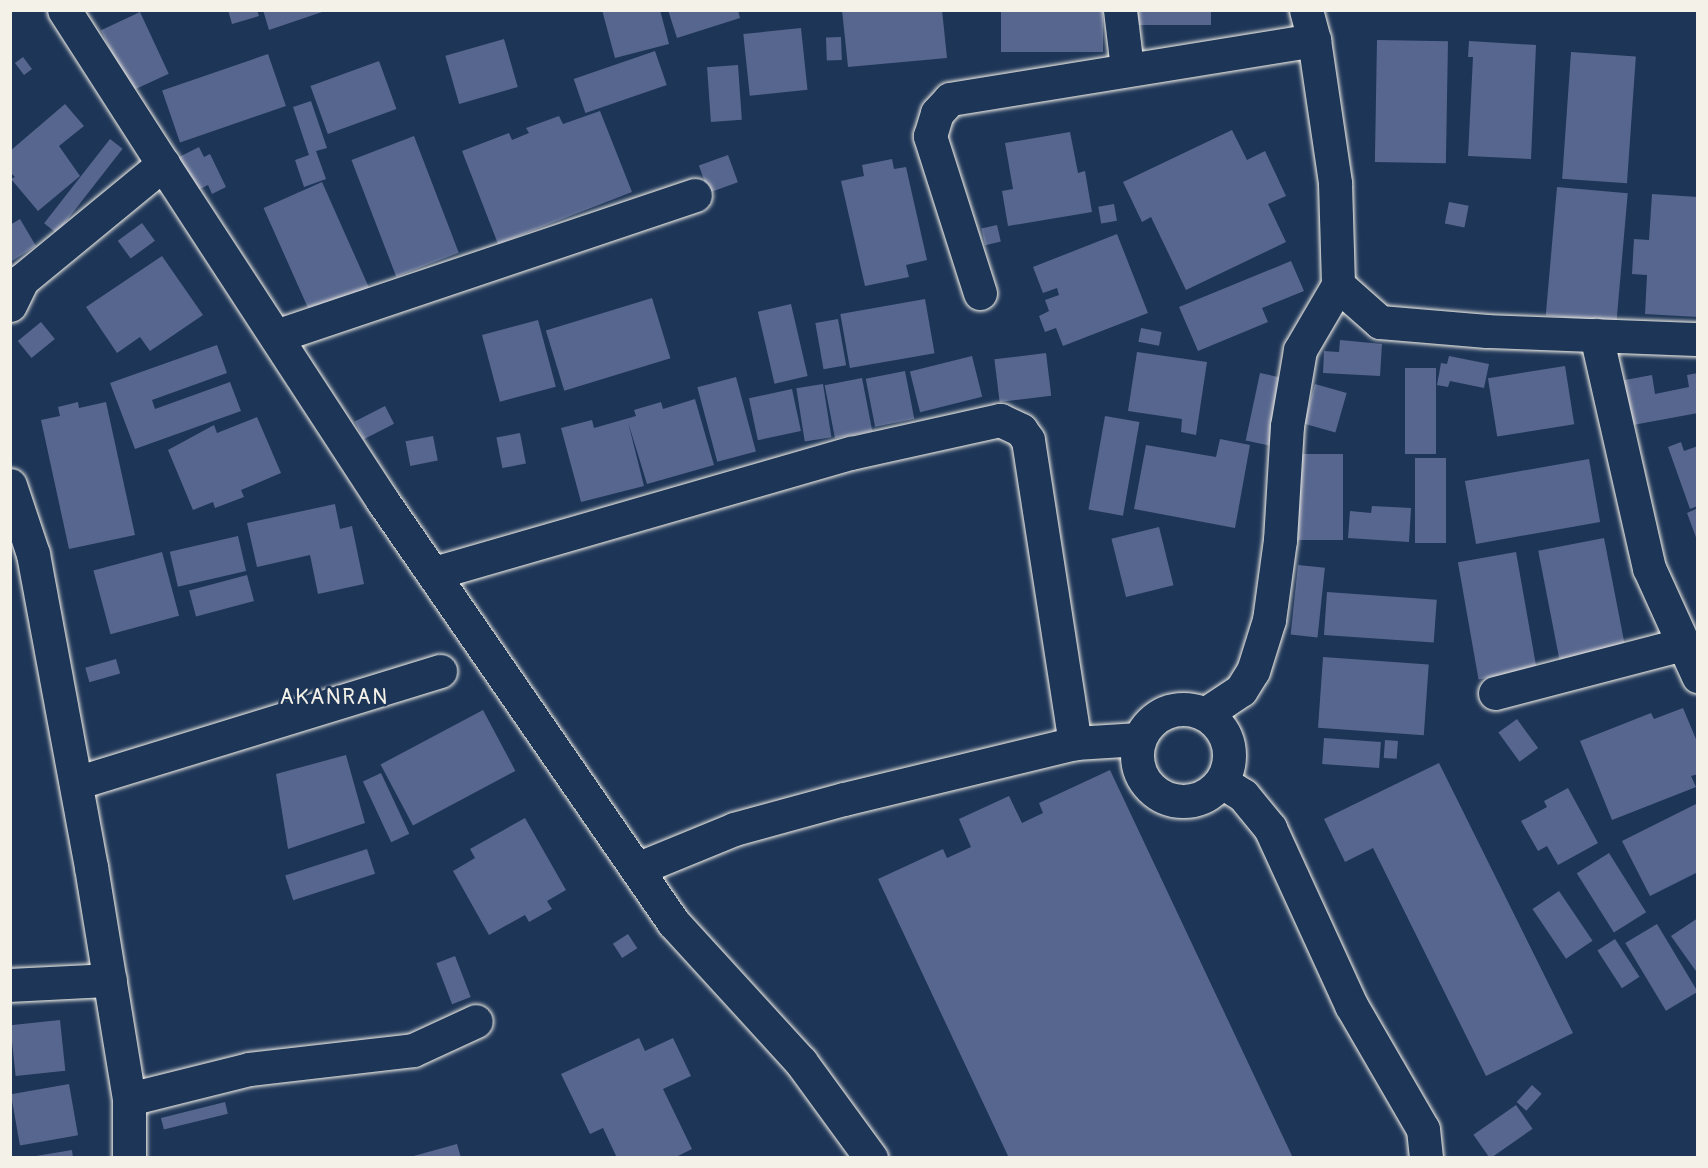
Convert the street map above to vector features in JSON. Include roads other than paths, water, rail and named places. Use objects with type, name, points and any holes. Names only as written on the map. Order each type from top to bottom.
[{"type":"street","points":[[1120,10],[1126,68]]},
{"type":"street","points":[[73,13],[163,164],[276,336],[434,573],[639,868],[673,922],[801,1062],[871,1158]]},
{"type":"street","points":[[980,293],[930,136],[937,113],[950,99],[1126,68],[1310,25],[1335,183],[1338,285],[1300,350],[1287,426],[1280,540],[1266,630],[1253,671],[1241,690],[1205,714]]},
{"type":"street","points":[[10,305],[22,280],[163,164]]},
{"type":"street","points":[[276,336],[695,195]]},
{"type":"street","points":[[1338,285],[1380,322],[1698,339]]},
{"type":"street","points":[[1596,335],[1649,567],[1698,676]]},
{"type":"street","points":[[434,573],[851,453],[1000,420],[1021,430],[1028,440],[1075,743]]},
{"type":"street","points":[[10,485],[33,554],[76,783],[129,1099],[129,1158]]},
{"type":"street","points":[[1495,693],[1683,644]]},
{"type":"street","points":[[76,783],[440,671]]},
{"type":"street","points":[[1179,709],[1205,714],[1224,732],[1230,758],[1222,782],[1200,799],[1174,801],[1150,789],[1137,766],[1139,739],[1154,718],[1179,709]]},
{"type":"street","points":[[639,868],[734,829],[1075,743],[1139,739]]},
{"type":"street","points":[[1222,782],[1243,795],[1270,828],[1351,1005],[1423,1129],[1426,1158]]},
{"type":"street","points":[[10,985],[110,980]]},
{"type":"street","points":[[129,1099],[249,1069],[413,1050],[476,1021]]},
{"type":"district","name":"AKANRAN","points":[[334,698]]}]
